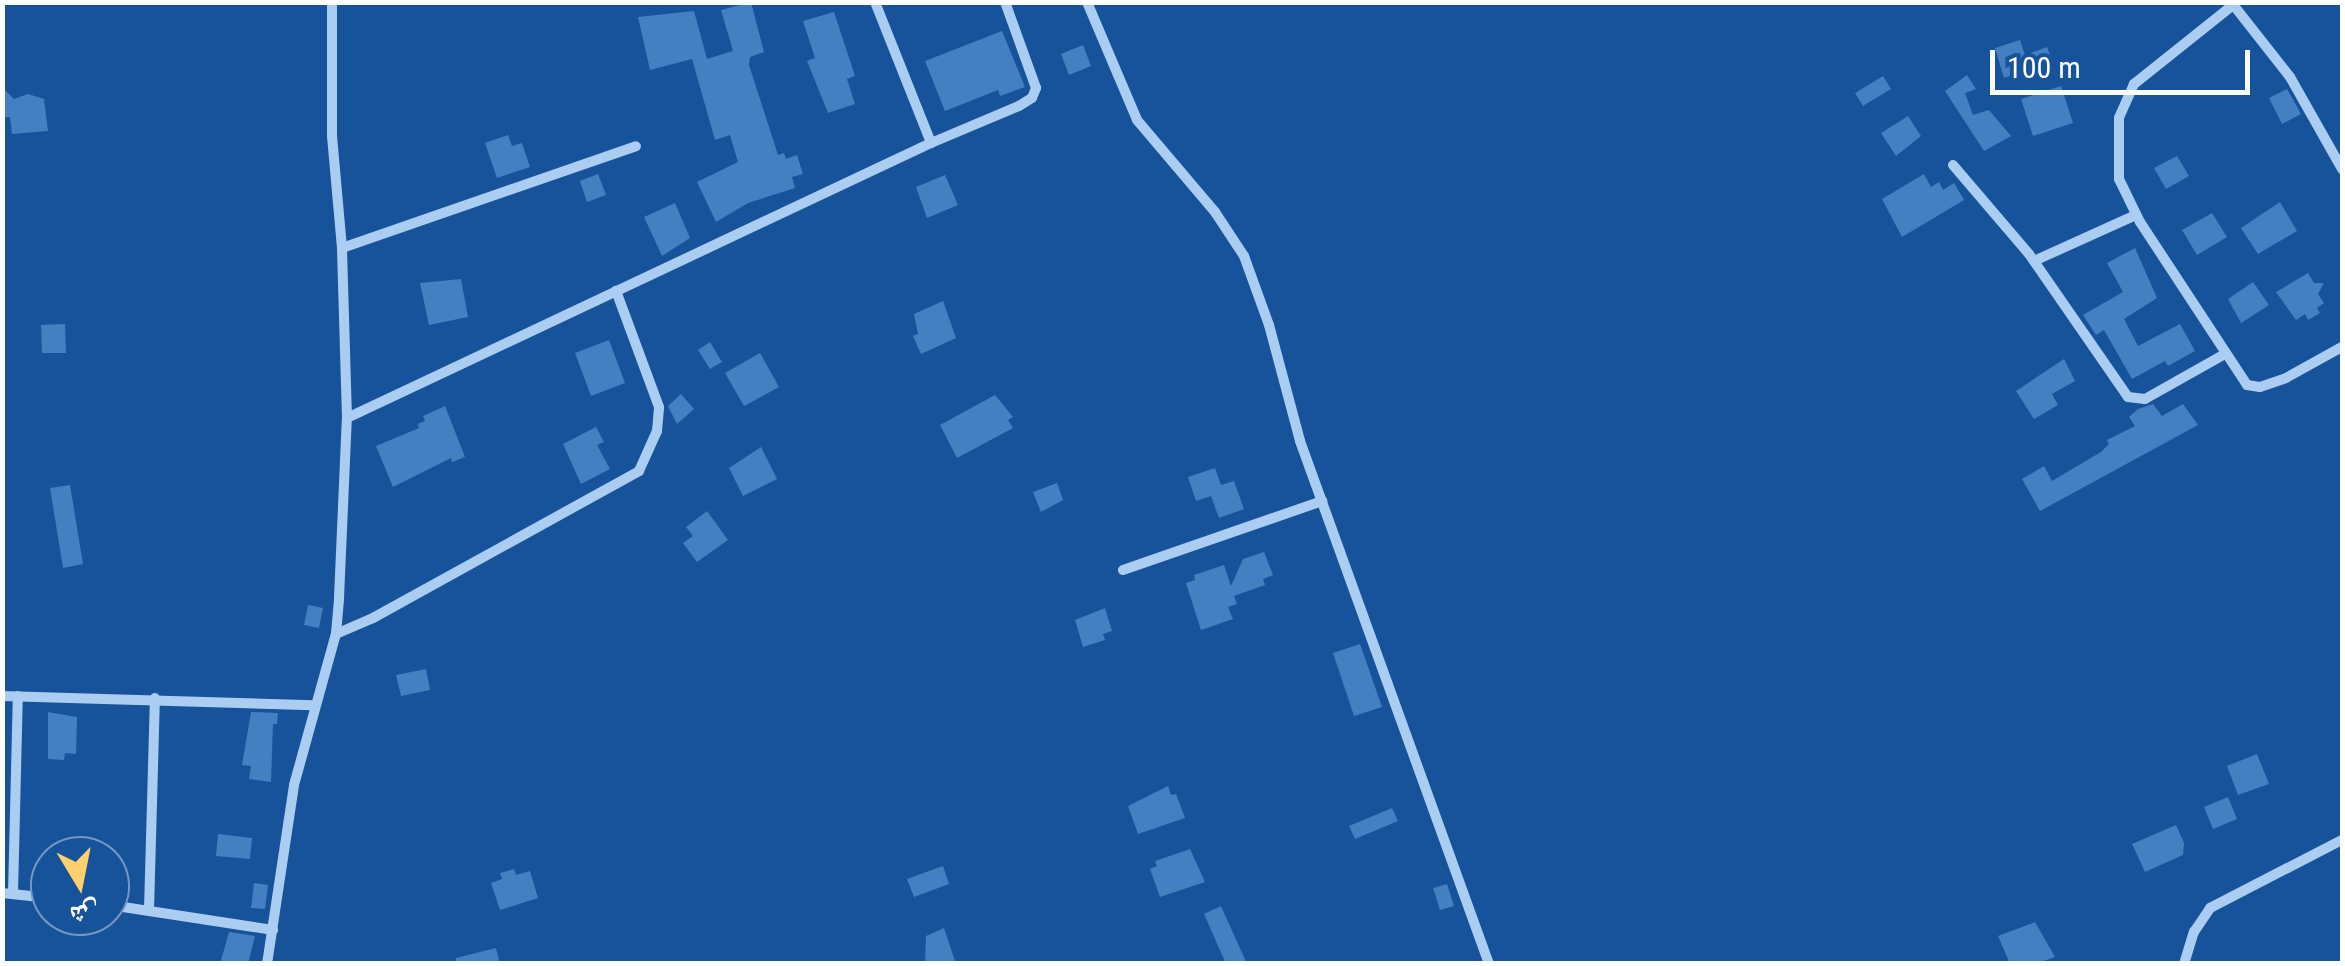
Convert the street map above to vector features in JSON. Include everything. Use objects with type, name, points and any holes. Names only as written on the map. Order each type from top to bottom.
[{"type":"street","points":[[267,964],[294,785],[336,634],[347,418],[342,248],[332,136],[332,2]]},
{"type":"street","points":[[875,2],[931,143]]},
{"type":"street","points":[[347,418],[1032,98],[1034,78],[1005,2]]},
{"type":"street","points":[[1087,2],[1137,120],[1215,212],[1244,256],[1322,501],[1489,964]]},
{"type":"street","points":[[2342,169],[2290,77],[2232,4],[2134,84],[2119,118],[2119,179],[2136,216],[2247,385],[2260,387],[2342,346]]},
{"type":"street","points":[[342,248],[636,146]]},
{"type":"street","points":[[1953,165],[2034,262],[2131,400],[2145,398],[2225,354]]},
{"type":"street","points":[[2034,262],[2136,216]]},
{"type":"street","points":[[336,634],[374,618],[639,471],[656,431],[659,406],[616,291]]},
{"type":"street","points":[[1123,570],[1322,501]]},
{"type":"street","points":[[2,696],[313,706]]},
{"type":"street","points":[[8,894],[18,696]]},
{"type":"street","points":[[149,910],[156,698]]},
{"type":"street","points":[[2184,964],[2194,932],[2210,908],[2341,845]]},
{"type":"street","points":[[130,908],[273,930]]},
{"type":"building","points":[[751,2],[764,52],[750,57],[749,65],[778,155],[784,153],[786,159],[797,155],[803,174],[792,177],[795,188],[748,203],[716,222],[697,182],[738,162],[730,135],[715,140],[692,59],[650,70],[638,17],[694,11],[707,59],[733,51],[721,10]]},
{"type":"building","points":[[834,12],[855,76],[847,79],[855,104],[828,113],[807,61],[815,58],[803,21]]},
{"type":"building","points":[[1002,31],[1025,87],[1000,96],[998,90],[945,111],[925,61]]},
{"type":"building","points":[[2020,40],[2025,55],[2047,47],[2052,61],[2004,78],[1995,48]]},
{"type":"building","points":[[1083,45],[1091,66],[1069,75],[1061,54]]},
{"type":"building","points":[[1967,75],[1976,89],[1965,93],[1973,115],[1989,110],[2011,136],[1984,151],[1945,91]]},
{"type":"building","points":[[1883,76],[1891,89],[1863,106],[1855,93]]},
{"type":"building","points":[[2061,86],[2073,123],[2033,136],[2021,99]]},
{"type":"building","points":[[2,87],[14,99],[28,94],[44,99],[48,131],[12,134],[10,117],[2,118]]},
{"type":"building","points":[[2287,89],[2301,114],[2282,124],[2269,98]]},
{"type":"building","points":[[1908,116],[1921,136],[1896,156],[1881,133]]},
{"type":"building","points":[[508,135],[512,146],[522,143],[530,167],[497,178],[485,143]]},
{"type":"building","points":[[2177,156],[2189,176],[2166,189],[2154,168]]},
{"type":"building","points":[[598,174],[606,195],[587,202],[580,181]]},
{"type":"building","points":[[1924,174],[1931,187],[1939,182],[1943,190],[1954,183],[1964,200],[1902,237],[1882,199]]},
{"type":"building","points":[[945,175],[958,205],[927,218],[916,187]]},
{"type":"building","points":[[2280,202],[2297,231],[2258,254],[2241,228]]},
{"type":"building","points":[[675,203],[690,238],[662,256],[644,217]]},
{"type":"building","points":[[2212,213],[2227,237],[2197,255],[2182,230]]},
{"type":"building","points":[[2135,248],[2157,298],[2124,319],[2138,346],[2180,324],[2195,351],[2168,366],[2165,361],[2132,379],[2104,330],[2096,335],[2083,315],[2123,292],[2107,263]]},
{"type":"building","points":[[2308,273],[2314,283],[2324,283],[2318,294],[2324,303],[2317,308],[2320,313],[2308,320],[2305,314],[2296,320],[2276,292]]},
{"type":"building","points":[[461,279],[468,317],[429,325],[420,283]]},
{"type":"building","points":[[2253,282],[2269,305],[2241,323],[2228,299]]},
{"type":"building","points":[[943,301],[956,338],[921,354],[913,336],[918,334],[914,314]]},
{"type":"building","points":[[65,324],[66,353],[42,353],[41,325]]},
{"type":"building","points":[[609,340],[625,383],[591,396],[575,353]]},
{"type":"building","points":[[710,342],[722,362],[710,369],[698,350]]},
{"type":"building","points":[[760,353],[779,387],[744,406],[725,373]]},
{"type":"building","points":[[2064,359],[2075,381],[2052,394],[2058,405],[2034,419],[2016,391]]},
{"type":"building","points":[[681,394],[694,409],[677,424],[668,406]]},
{"type":"building","points":[[995,395],[1013,417],[1008,420],[1013,428],[957,458],[940,425]]},
{"type":"building","points":[[2153,404],[2162,416],[2183,404],[2198,425],[2040,511],[2022,479],[2044,466],[2052,481],[2101,452],[2109,444],[2107,440],[2135,426],[2129,417]]},
{"type":"building","points":[[445,406],[465,457],[452,462],[451,458],[393,487],[376,446],[419,428],[418,424],[425,421],[423,416]]},
{"type":"building","points":[[596,427],[604,442],[597,445],[610,469],[581,484],[563,444]]},
{"type":"building","points":[[761,447],[777,479],[743,496],[729,468]]},
{"type":"building","points":[[1215,468],[1221,485],[1234,481],[1244,509],[1219,518],[1211,496],[1196,501],[1188,477]]},
{"type":"building","points":[[1057,483],[1063,500],[1041,512],[1033,492]]},
{"type":"building","points":[[70,485],[83,564],[63,568],[50,488]]},
{"type":"building","points":[[707,511],[728,540],[697,562],[683,543],[693,536],[686,527]]},
{"type":"building","points":[[1264,552],[1273,575],[1263,579],[1265,585],[1234,596],[1237,604],[1228,607],[1233,619],[1201,630],[1186,583],[1195,580],[1194,575],[1224,565],[1231,586],[1243,559]]},
{"type":"building","points":[[308,605],[323,608],[319,628],[304,625]]},
{"type":"building","points":[[1105,608],[1112,631],[1103,634],[1105,640],[1083,647],[1075,620]]},
{"type":"building","points":[[1360,644],[1382,707],[1354,716],[1333,653]]},
{"type":"building","points":[[426,669],[430,690],[401,696],[396,675]]},
{"type":"building","points":[[48,712],[77,717],[76,754],[65,753],[64,760],[48,759]]},
{"type":"building","points":[[251,712],[278,713],[277,724],[273,724],[271,782],[249,779],[251,766],[242,765]]},
{"type":"building","points":[[2257,754],[2269,784],[2238,795],[2227,766]]},
{"type":"building","points":[[1168,786],[1171,795],[1176,794],[1185,818],[1138,834],[1128,806]]},
{"type":"building","points":[[2228,797],[2237,819],[2213,829],[2204,807]]},
{"type":"building","points":[[1392,808],[1398,821],[1355,839],[1349,826]]},
{"type":"building","points":[[2176,825],[2184,843],[2183,855],[2145,872],[2132,844]]},
{"type":"building","points":[[218,834],[252,838],[250,859],[216,856]]},
{"type":"building","points":[[1190,849],[1205,882],[1160,897],[1150,869],[1157,866],[1155,861]]},
{"type":"building","points":[[943,866],[949,884],[914,897],[907,879]]},
{"type":"building","points":[[514,869],[516,875],[530,871],[538,898],[500,910],[491,883],[502,879],[500,873]]},
{"type":"building","points":[[254,883],[268,885],[265,909],[251,908]]},
{"type":"building","points":[[1447,884],[1454,906],[1440,910],[1433,888]]},
{"type":"building","points":[[1221,906],[1247,964],[1226,964],[1204,914]]},
{"type":"building","points":[[2035,922],[2055,957],[2035,964],[2010,964],[1998,936]]},
{"type":"building","points":[[944,928],[956,964],[925,964],[926,936]]},
{"type":"building","points":[[229,932],[255,936],[248,964],[220,964]]},
{"type":"building","points":[[496,948],[500,964],[456,964],[456,958]]}]
